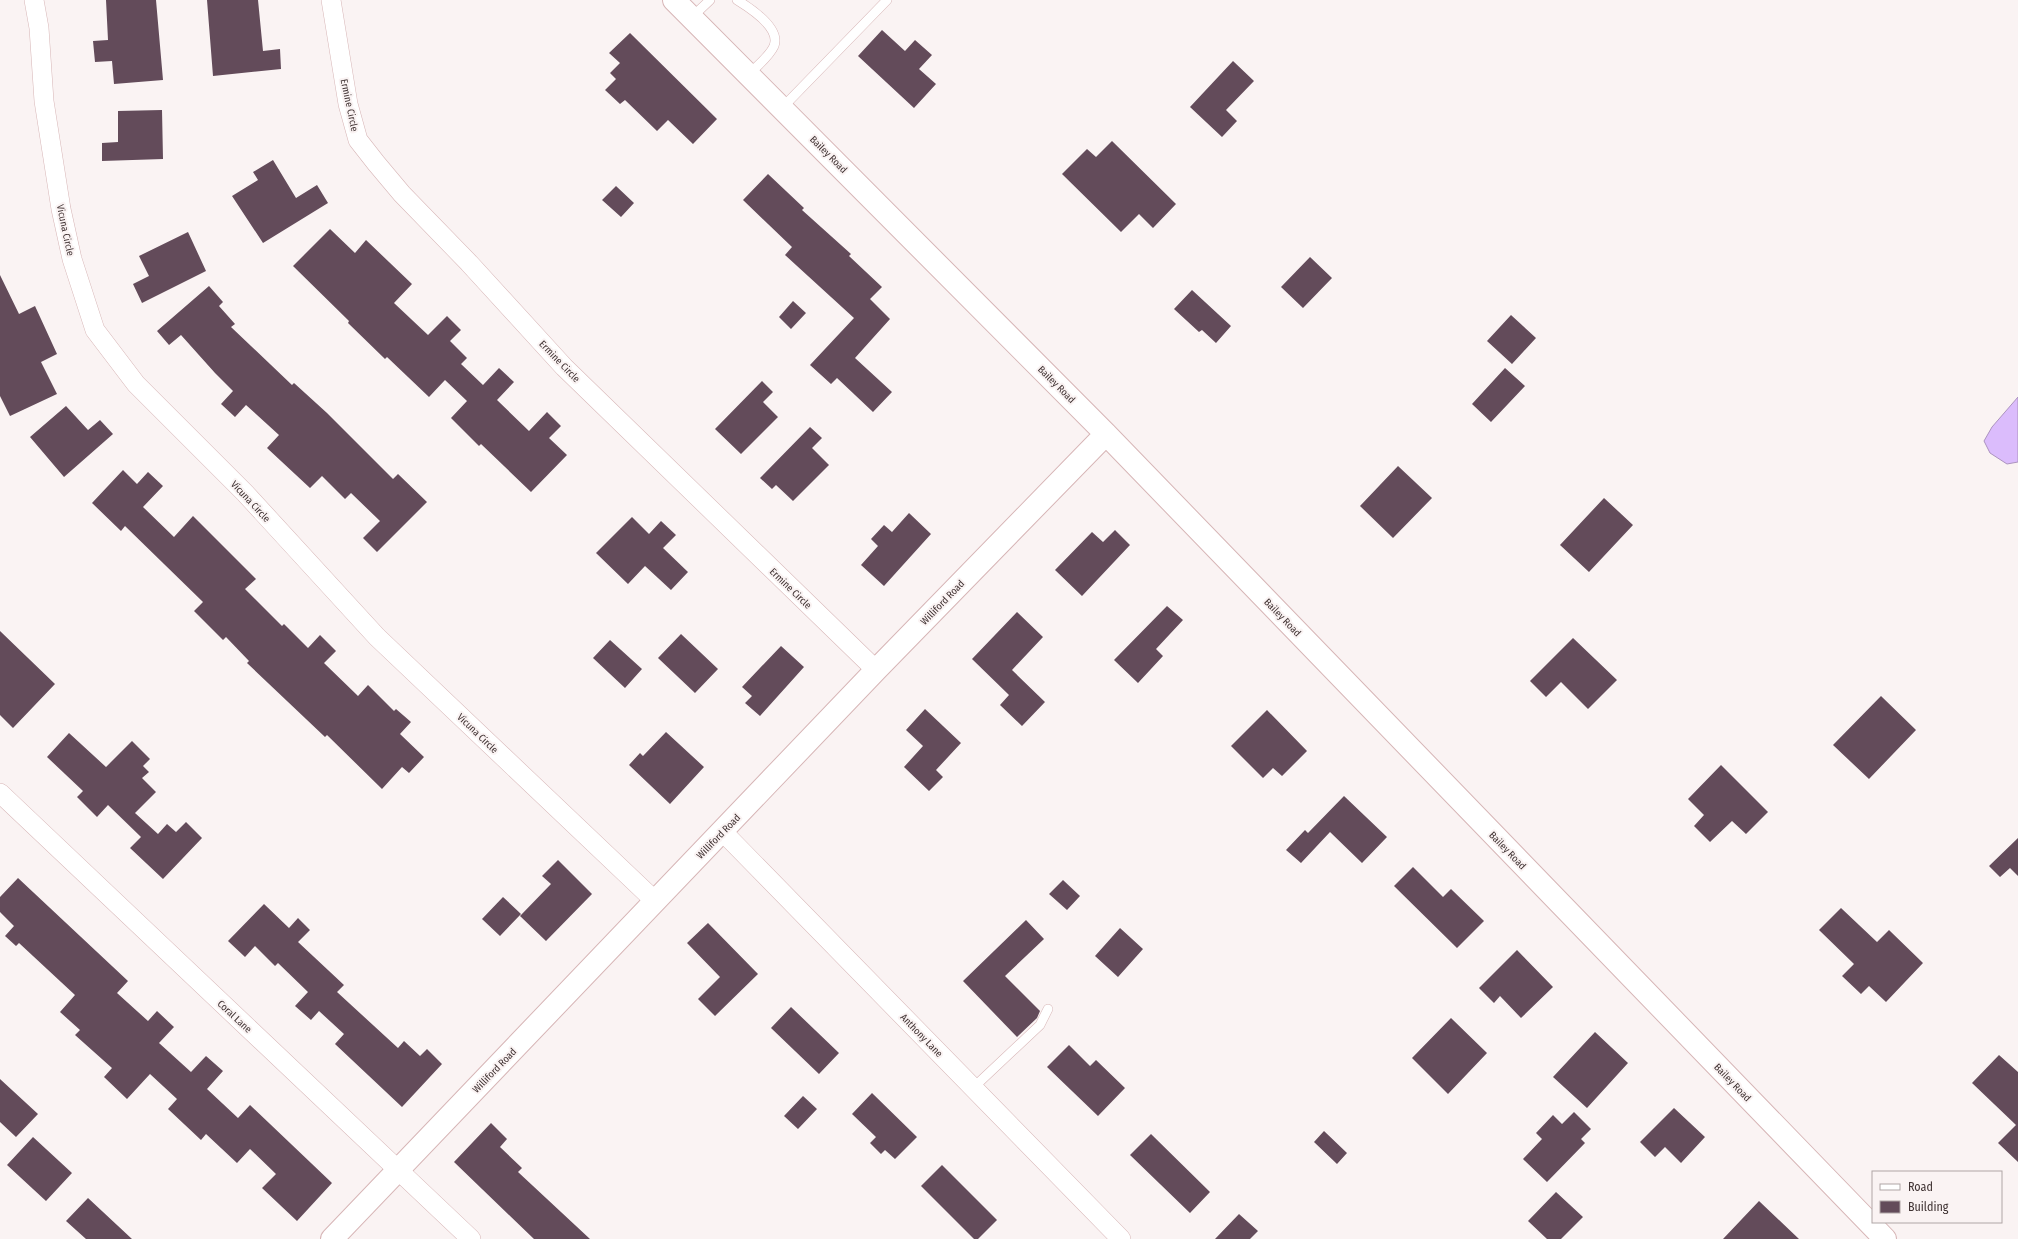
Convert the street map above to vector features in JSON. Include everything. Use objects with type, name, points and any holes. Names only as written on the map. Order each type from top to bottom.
[{"type":"street","name":"Vicuna Circle","points":[[34,0],[39,28],[44,101],[61,209],[72,259],[95,330],[136,384],[245,493],[377,637],[655,901]]},
{"type":"street","name":"Ermine Circle","points":[[331,0],[348,104],[358,140],[376,164],[402,194],[469,263],[564,367],[876,670]]},
{"type":"street","name":"Bailey Road","points":[[674,0],[1106,434],[1885,1239]]},
{"type":"street","name":"Williford Road","points":[[332,1239],[876,670],[1106,434]]},
{"type":"street","name":"Coral Lane","points":[[0,793],[471,1239]]},
{"type":"street","name":"Anthony Lane","points":[[722,831],[1121,1239]]},
{"type":"lane","points":[[691,18],[710,0]]},
{"type":"lane","points":[[737,0],[758,15],[775,35],[774,45],[766,57],[749,74]]},
{"type":"lane","points":[[782,107],[887,0]]},
{"type":"lane","points":[[973,1088],[1040,1026],[1048,1009]]},
{"type":"shaded area","points":[[2018,397],[2018,462],[2007,464],[1990,453],[1984,441],[1992,427]]},
{"type":"building","points":[[106,0],[156,0],[163,80],[114,84],[112,61],[95,62],[93,41],[108,40]]},
{"type":"building","points":[[207,0],[258,0],[263,51],[280,49],[281,69],[213,76]]},
{"type":"building","points":[[882,30],[905,51],[915,40],[932,55],[919,69],[936,84],[914,108],[858,56]]},
{"type":"building","points":[[630,33],[717,119],[693,144],[668,120],[657,131],[625,100],[620,104],[605,90],[616,79],[610,73],[620,63],[609,53]]},
{"type":"building","points":[[1233,61],[1254,81],[1226,110],[1237,121],[1222,137],[1190,107]]},
{"type":"building","points":[[162,110],[163,159],[102,161],[102,143],[118,142],[118,111]]},
{"type":"building","points":[[1112,141],[1176,204],[1153,228],[1139,214],[1121,232],[1062,174],[1087,149],[1096,157]]},
{"type":"building","points":[[273,160],[296,198],[317,185],[328,203],[263,243],[232,196],[258,180],[253,172]]},
{"type":"building","points":[[768,174],[804,208],[802,210],[851,254],[849,256],[882,287],[870,299],[890,319],[855,358],[892,392],[873,412],[837,378],[831,384],[810,365],[854,318],[785,255],[792,247],[743,200]]},
{"type":"building","points":[[616,186],[634,203],[621,217],[602,200]]},
{"type":"building","points":[[330,229],[355,253],[366,240],[412,284],[394,303],[428,335],[447,316],[461,330],[450,341],[467,358],[461,364],[483,385],[499,368],[514,382],[497,400],[529,431],[547,412],[561,426],[549,438],[567,455],[531,492],[481,444],[479,446],[451,418],[467,401],[445,380],[429,397],[387,357],[385,359],[293,266]]},
{"type":"building","points":[[188,232],[206,271],[142,303],[133,284],[149,276],[139,256]]},
{"type":"building","points":[[1310,257],[1332,278],[1303,308],[1281,287]]},
{"type":"building","points":[[0,275],[19,314],[35,306],[57,354],[41,362],[57,394],[10,416],[0,396]]},
{"type":"building","points":[[209,286],[223,302],[219,306],[235,324],[231,327],[292,385],[294,383],[327,413],[393,479],[398,474],[427,502],[377,552],[363,538],[380,521],[351,493],[345,499],[322,476],[310,488],[267,448],[279,435],[246,405],[235,417],[221,404],[233,391],[181,335],[169,345],[157,331]]},
{"type":"building","points":[[1192,290],[1231,326],[1216,343],[1202,330],[1199,332],[1174,309]]},
{"type":"building","points":[[793,301],[806,313],[791,329],[779,317]]},
{"type":"building","points":[[1511,315],[1536,338],[1512,364],[1487,341]]},
{"type":"building","points":[[1505,368],[1525,386],[1491,422],[1472,404]]},
{"type":"building","points":[[762,381],[773,392],[763,402],[778,417],[741,454],[715,429]]},
{"type":"building","points":[[66,406],[88,430],[100,420],[113,434],[64,477],[30,437]]},
{"type":"building","points":[[810,427],[822,438],[812,448],[829,465],[793,501],[776,485],[772,489],[760,478]]},
{"type":"building","points":[[1398,466],[1432,498],[1393,538],[1360,506]]},
{"type":"building","points":[[123,470],[137,484],[148,472],[163,486],[143,507],[174,537],[193,516],[256,579],[245,589],[282,626],[284,624],[308,648],[320,635],[336,651],[324,663],[358,696],[368,685],[394,711],[396,709],[411,722],[400,734],[424,757],[409,773],[402,767],[382,789],[327,735],[325,737],[247,663],[249,661],[226,637],[223,640],[194,611],[203,602],[125,526],[121,531],[92,503]]},
{"type":"building","points":[[1604,498],[1633,525],[1589,572],[1560,545]]},
{"type":"building","points":[[909,513],[931,534],[884,586],[861,565],[878,546],[871,539],[884,525],[892,532]]},
{"type":"building","points":[[632,517],[649,534],[661,521],[676,535],[663,548],[688,572],[671,590],[645,566],[628,584],[596,553]]},
{"type":"building","points":[[1115,530],[1130,545],[1082,596],[1055,570],[1092,532],[1103,542]]},
{"type":"building","points":[[1167,606],[1183,620],[1156,649],[1163,656],[1138,683],[1114,660]]},
{"type":"building","points":[[1017,612],[1043,637],[1012,670],[1045,702],[1022,726],[1000,705],[1009,695],[972,659]]},
{"type":"building","points":[[0,631],[55,684],[13,728],[0,715]]},
{"type":"building","points":[[681,634],[718,669],[695,693],[658,658]]},
{"type":"building","points":[[1573,638],[1617,680],[1588,709],[1561,682],[1546,697],[1530,681]]},
{"type":"building","points":[[610,640],[642,669],[625,688],[593,658]]},
{"type":"building","points":[[781,646],[804,667],[760,716],[745,703],[752,696],[742,687]]},
{"type":"building","points":[[1881,696],[1916,730],[1869,779],[1833,745]]},
{"type":"building","points":[[925,709],[961,743],[936,770],[943,777],[929,791],[904,767],[923,746],[906,730]]},
{"type":"building","points":[[1267,710],[1307,751],[1282,776],[1273,768],[1263,778],[1231,746]]},
{"type":"building","points":[[666,732],[704,767],[670,804],[629,765],[640,753],[643,756]]},
{"type":"building","points":[[69,733],[106,767],[132,741],[150,759],[143,766],[149,772],[142,778],[156,792],[135,813],[158,834],[167,824],[176,832],[186,822],[202,838],[163,879],[130,848],[141,837],[108,805],[97,817],[77,797],[83,791],[47,757]]},
{"type":"building","points":[[1721,765],[1768,812],[1746,834],[1732,821],[1710,842],[1694,826],[1704,815],[1688,799]]},
{"type":"building","points":[[1344,796],[1387,837],[1362,863],[1330,832],[1301,863],[1286,850],[1305,830],[1308,833]]},
{"type":"building","points":[[2018,838],[2018,876],[2010,868],[2000,877],[1989,866]]},
{"type":"building","points":[[558,860],[592,894],[546,941],[520,916],[551,884],[542,876]]},
{"type":"building","points":[[1413,867],[1443,897],[1451,889],[1484,921],[1457,948],[1394,886]]},
{"type":"building","points":[[18,878],[128,981],[117,993],[148,1021],[157,1011],[174,1027],[159,1043],[191,1072],[206,1056],[223,1071],[207,1089],[238,1118],[250,1105],[332,1183],[297,1221],[262,1188],[276,1174],[250,1149],[237,1163],[206,1134],[201,1140],[168,1109],[177,1099],[150,1074],[127,1099],[104,1077],[112,1068],[75,1035],[80,1030],[60,1012],[75,995],[19,943],[16,946],[5,936],[14,926],[0,912],[0,897]]},
{"type":"building","points":[[1063,880],[1080,896],[1067,910],[1049,894]]},
{"type":"building","points":[[503,897],[521,914],[500,936],[482,919]]},
{"type":"building","points":[[264,904],[289,928],[298,918],[310,930],[298,942],[344,985],[337,992],[398,1048],[404,1041],[420,1056],[427,1049],[442,1064],[402,1107],[335,1044],[344,1034],[319,1011],[311,1020],[295,1006],[308,992],[278,963],[275,966],[255,946],[245,957],[228,941]]},
{"type":"building","points":[[1841,908],[1877,942],[1889,930],[1923,963],[1886,1002],[1869,986],[1861,994],[1842,976],[1854,964],[1819,930]]},
{"type":"building","points":[[1026,920],[1044,939],[1005,976],[1040,1011],[1037,1018],[1017,1037],[963,981]]},
{"type":"building","points":[[708,923],[758,974],[715,1016],[698,999],[720,977],[687,943]]},
{"type":"building","points":[[1120,928],[1143,949],[1118,977],[1095,956]]},
{"type":"building","points":[[1517,950],[1553,987],[1521,1018],[1500,996],[1494,1003],[1479,988]]},
{"type":"building","points":[[791,1007],[839,1053],[819,1074],[771,1028]]},
{"type":"building","points":[[1451,1018],[1487,1053],[1448,1094],[1412,1058]]},
{"type":"building","points":[[1595,1032],[1628,1063],[1587,1108],[1553,1077]]},
{"type":"building","points":[[1069,1045],[1090,1066],[1096,1060],[1125,1088],[1098,1116],[1047,1067]]},
{"type":"building","points":[[1999,1055],[2018,1072],[2018,1162],[1998,1143],[2016,1125],[1972,1083]]},
{"type":"building","points":[[0,1079],[38,1114],[16,1137],[0,1122]]},
{"type":"building","points":[[872,1093],[917,1137],[895,1159],[885,1150],[881,1154],[870,1143],[876,1137],[852,1114]]},
{"type":"building","points":[[803,1096],[817,1109],[798,1129],[784,1116]]},
{"type":"building","points":[[1674,1108],[1705,1137],[1681,1163],[1665,1147],[1655,1157],[1640,1142]]},
{"type":"building","points":[[1574,1112],[1591,1129],[1581,1139],[1585,1143],[1547,1182],[1523,1159],[1542,1139],[1536,1133],[1553,1115],[1562,1124]]},
{"type":"building","points":[[491,1123],[507,1139],[500,1147],[522,1168],[518,1172],[590,1239],[534,1239],[454,1162]]},
{"type":"building","points":[[1324,1131],[1347,1153],[1337,1164],[1314,1142]]},
{"type":"building","points":[[1151,1134],[1210,1192],[1190,1213],[1130,1155]]},
{"type":"building","points":[[33,1137],[72,1173],[46,1201],[7,1165]]},
{"type":"building","points":[[942,1165],[997,1220],[978,1239],[974,1239],[921,1186]]},
{"type":"building","points":[[1556,1192],[1583,1217],[1561,1239],[1547,1239],[1528,1221]]},
{"type":"building","points":[[88,1198],[132,1239],[86,1239],[66,1221]]},
{"type":"building","points":[[1759,1201],[1799,1239],[1723,1239]]},
{"type":"building","points":[[1239,1214],[1258,1231],[1250,1239],[1215,1239]]}]
